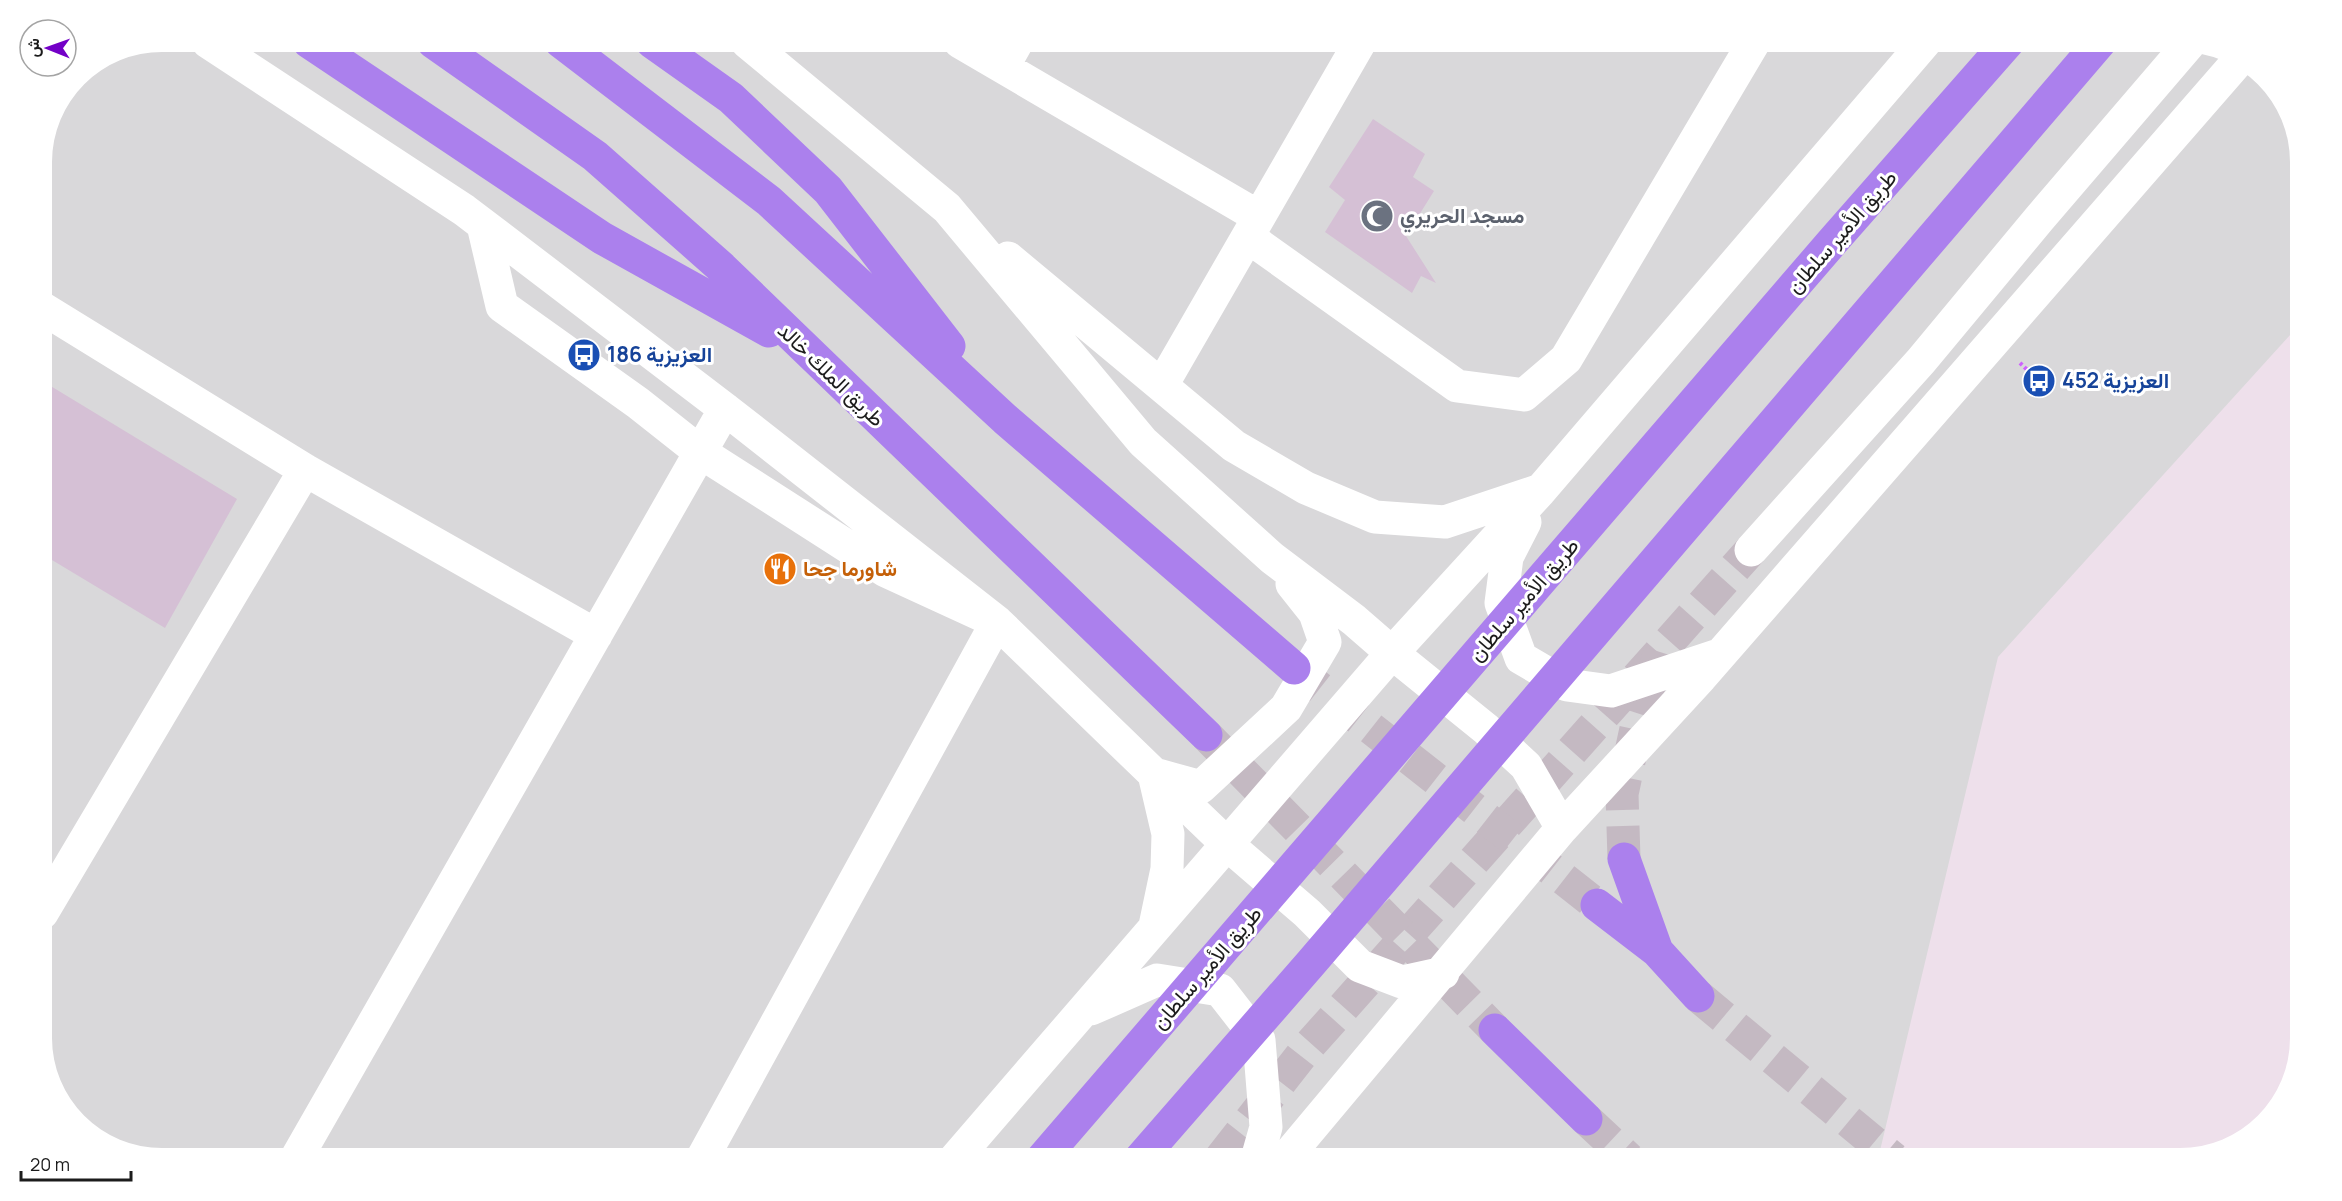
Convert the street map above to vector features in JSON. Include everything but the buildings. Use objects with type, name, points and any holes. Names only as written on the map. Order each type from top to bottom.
[{"type":"highway","name":"طريق الأمير سلطان","points":[[1051,1148],[1833,241],[1999,52]]},
{"type":"highway","points":[[1149,1148],[2091,52]]},
{"type":"highway","points":[[325,53],[602,238],[808,353]]},
{"type":"highway","name":"طريق الملك خالد","points":[[448,53],[595,156],[722,268],[1206,735]]},
{"type":"highway","points":[[575,53],[769,201],[1005,418],[1294,668]]},
{"type":"highway","points":[[667,53],[731,98],[828,190],[1005,418]]},
{"type":"highway","points":[[1624,859],[1657,951]]},
{"type":"highway","points":[[1597,905],[1657,951],[1698,996]]},
{"type":"highway","points":[[1495,1030],[1586,1119]]},
{"type":"street","points":[[1162,384],[1354,52]]},
{"type":"street","points":[[1010,54],[1254,227],[1457,386],[1524,395],[1566,359],[1748,52]]},
{"type":"street","points":[[966,1148],[1392,653],[1540,491],[1916,52]]},
{"type":"street","points":[[1751,550],[1921,361],[2182,52]]},
{"type":"street","points":[[224,53],[483,225],[725,409],[997,622],[1228,845],[1307,913],[1360,966],[1402,982],[1443,973]]},
{"type":"street","points":[[760,53],[1234,446],[1306,488],[1375,517],[1445,522],[1540,491]]},
{"type":"street","points":[[1294,1148],[1563,828],[1719,655],[2233,67]]},
{"type":"street","points":[[947,208],[1143,442],[1272,558],[1354,620],[1486,729],[1526,766],[1563,828]]},
{"type":"street","points":[[483,225],[502,306],[638,403],[700,452],[886,571],[997,622]]},
{"type":"street","points":[[53,315],[305,470],[596,635]]},
{"type":"street","points":[[302,1148],[725,409]]},
{"type":"street","points":[[53,895],[305,470]]},
{"type":"street","points":[[1540,491],[1507,557],[1501,603],[1521,658],[1567,685],[1611,691],[1719,655]]},
{"type":"street","points":[[1154,774],[1201,787],[1286,708],[1326,642],[1314,613],[1272,558]]},
{"type":"street","points":[[708,1148],[997,622]]},
{"type":"street","points":[[1154,774],[1168,834],[1167,868],[1155,928]]},
{"type":"street","points":[[1085,1011],[1157,980],[1220,990],[1259,1040],[1266,1127],[1260,1148]]},
{"type":"shaded area","points":[[155,53],[2194,53],[2228,64],[2252,80],[2271,101],[2284,127],[2289,155],[2289,336],[1998,657],[1881,1148],[155,1148],[127,1143],[101,1130],[71,1100],[58,1074],[53,1046],[53,148],[61,120],[75,95],[101,71],[127,58]]},
{"type":"tunnel","points":[[1229,1148],[1307,1048],[1751,550]]},
{"type":"tunnel","points":[[1624,859],[1622,794],[1637,724],[1660,652]]},
{"type":"tunnel","points":[[1294,668],[1597,905]]},
{"type":"tunnel","points":[[1206,735],[1495,1030]]},
{"type":"tunnel","points":[[1698,996],[1881,1148]]},
{"type":"tunnel","points":[[1586,1119],[1617,1148]]},
{"type":"place","name":"مسجد الحريري","points":[[1377,216]]},
{"type":"place","name":"العزيزية 186","points":[[584,355]]},
{"type":"place","name":"العزيزية 452","points":[[2039,381]]},
{"type":"place","name":"شاورما جحا","points":[[780,569]]}]
